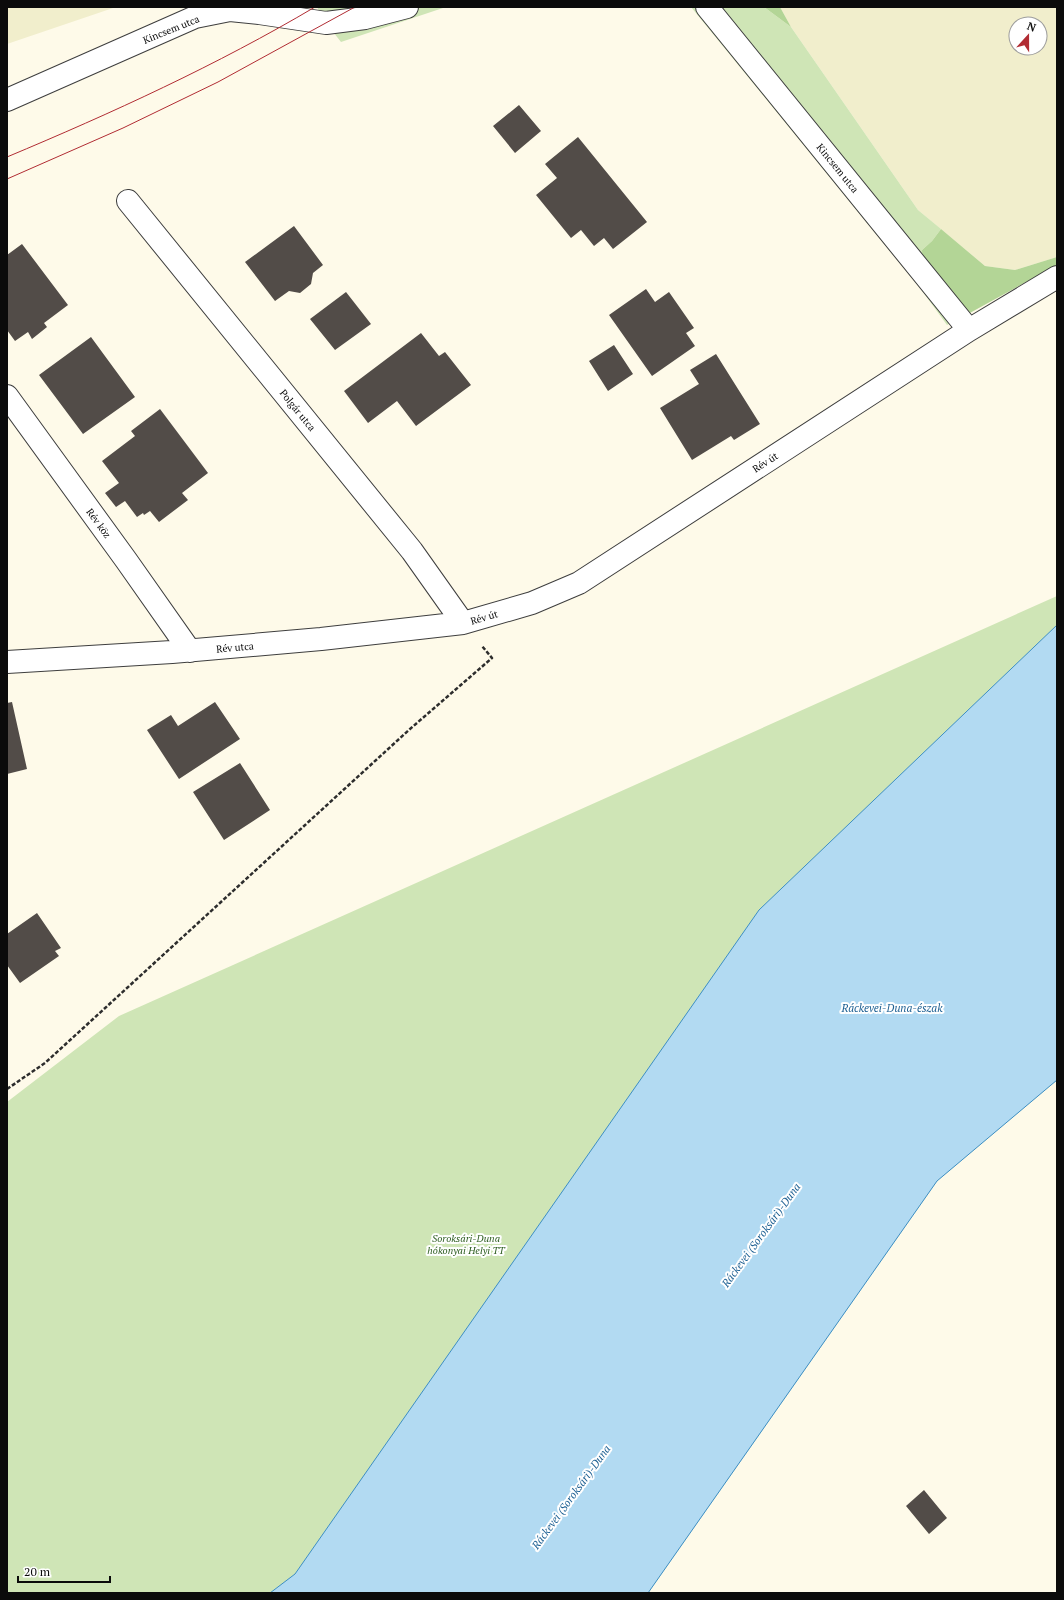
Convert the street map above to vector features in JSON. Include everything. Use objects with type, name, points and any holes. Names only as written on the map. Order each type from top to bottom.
[{"type":"street","name":"Kincsem utca","points":[[11,98],[195,17],[230,10],[259,12],[326,23],[365,18],[407,7]]},
{"type":"street","name":"Kincsem utca","points":[[707,7],[969,330]]},
{"type":"street","name":"Polgár utca","points":[[128,201],[412,551],[463,623]]},
{"type":"street","name":"Rév út","points":[[463,623],[532,603],[579,583],[969,330],[1057,277]]},
{"type":"street","name":"Rév köz","points":[[7,396],[122,553],[190,651]]},
{"type":"street","name":"Rév utca","points":[[7,662],[190,651],[320,639],[463,623]]},
{"type":"path","points":[[7,1089],[45,1063],[410,729],[492,658],[463,623]]},
{"type":"shaded area","points":[[7,7],[116,7],[7,44]]},
{"type":"shaded area","points":[[780,7],[1057,7],[1057,257],[1015,270],[985,266],[918,210],[791,27]]},
{"type":"green space","points":[[317,7],[446,7],[341,42],[326,23]]},
{"type":"green space","points":[[691,7],[764,7],[791,27],[918,210],[941,229],[932,241],[922,250],[968,314],[947,325],[920,288]]},
{"type":"green space","points":[[764,7],[780,7],[791,27]]},
{"type":"green space","points":[[941,229],[985,266],[1015,270],[1057,257],[1057,265],[968,314],[923,262],[922,250],[932,241]]},
{"type":"green space","name":"Soroksári-Duna hókonyai Helyi TT","points":[[1057,596],[1057,1080],[937,1181],[648,1593],[7,1593],[7,1102],[119,1016]]},
{"type":"water","name":"Ráckevei-Duna-észak","points":[[1057,625],[1057,1080],[937,1181],[648,1593],[270,1593],[295,1574],[759,910]]},
{"type":"building","points":[[519,105],[541,131],[515,153],[493,126]]},
{"type":"building","points":[[578,137],[647,222],[613,249],[604,238],[594,246],[581,230],[571,238],[536,195],[557,178],[545,164]]},
{"type":"building","points":[[294,226],[323,265],[313,273],[311,284],[300,293],[289,291],[275,301],[245,262]]},
{"type":"building","points":[[22,244],[68,305],[44,323],[47,327],[32,339],[28,332],[15,341],[7,330],[7,255]]},
{"type":"building","points":[[646,289],[655,302],[669,292],[694,328],[686,333],[695,346],[652,376],[609,315]]},
{"type":"building","points":[[346,292],[371,324],[335,350],[310,319]]},
{"type":"building","points":[[421,333],[439,356],[445,352],[471,385],[416,426],[397,401],[368,423],[344,391]]},
{"type":"building","points":[[91,337],[135,397],[83,434],[39,375]]},
{"type":"building","points":[[614,345],[633,374],[608,391],[589,361]]},
{"type":"building","points":[[716,354],[760,424],[734,440],[731,436],[692,460],[660,408],[699,384],[690,370]]},
{"type":"building","points":[[160,409],[208,473],[182,493],[188,500],[159,522],[150,511],[137,517],[125,501],[116,507],[105,493],[119,483],[102,461],[135,436],[131,431]]},
{"type":"building","points":[[12,702],[27,769],[7,774],[7,703]]},
{"type":"building","points":[[215,702],[240,739],[179,779],[147,730],[171,715],[178,726]]},
{"type":"building","points":[[240,763],[270,810],[224,840],[193,792]]},
{"type":"building","points":[[37,913],[61,948],[55,951],[59,956],[20,983],[7,965],[7,934]]},
{"type":"building","points":[[924,1490],[947,1518],[929,1534],[906,1506]]},
{"type":"tram line","points":[[7,157],[164,87],[240,49],[315,7]]},
{"type":"tram line","points":[[7,179],[123,128],[218,82],[355,7]]},
{"type":"water label","name":"Ráckevei (Soroksári)-Duna","points":[[761,1235]]},
{"type":"water label","name":"Ráckevei (Soroksári)-Duna","points":[[571,1497]]}]
